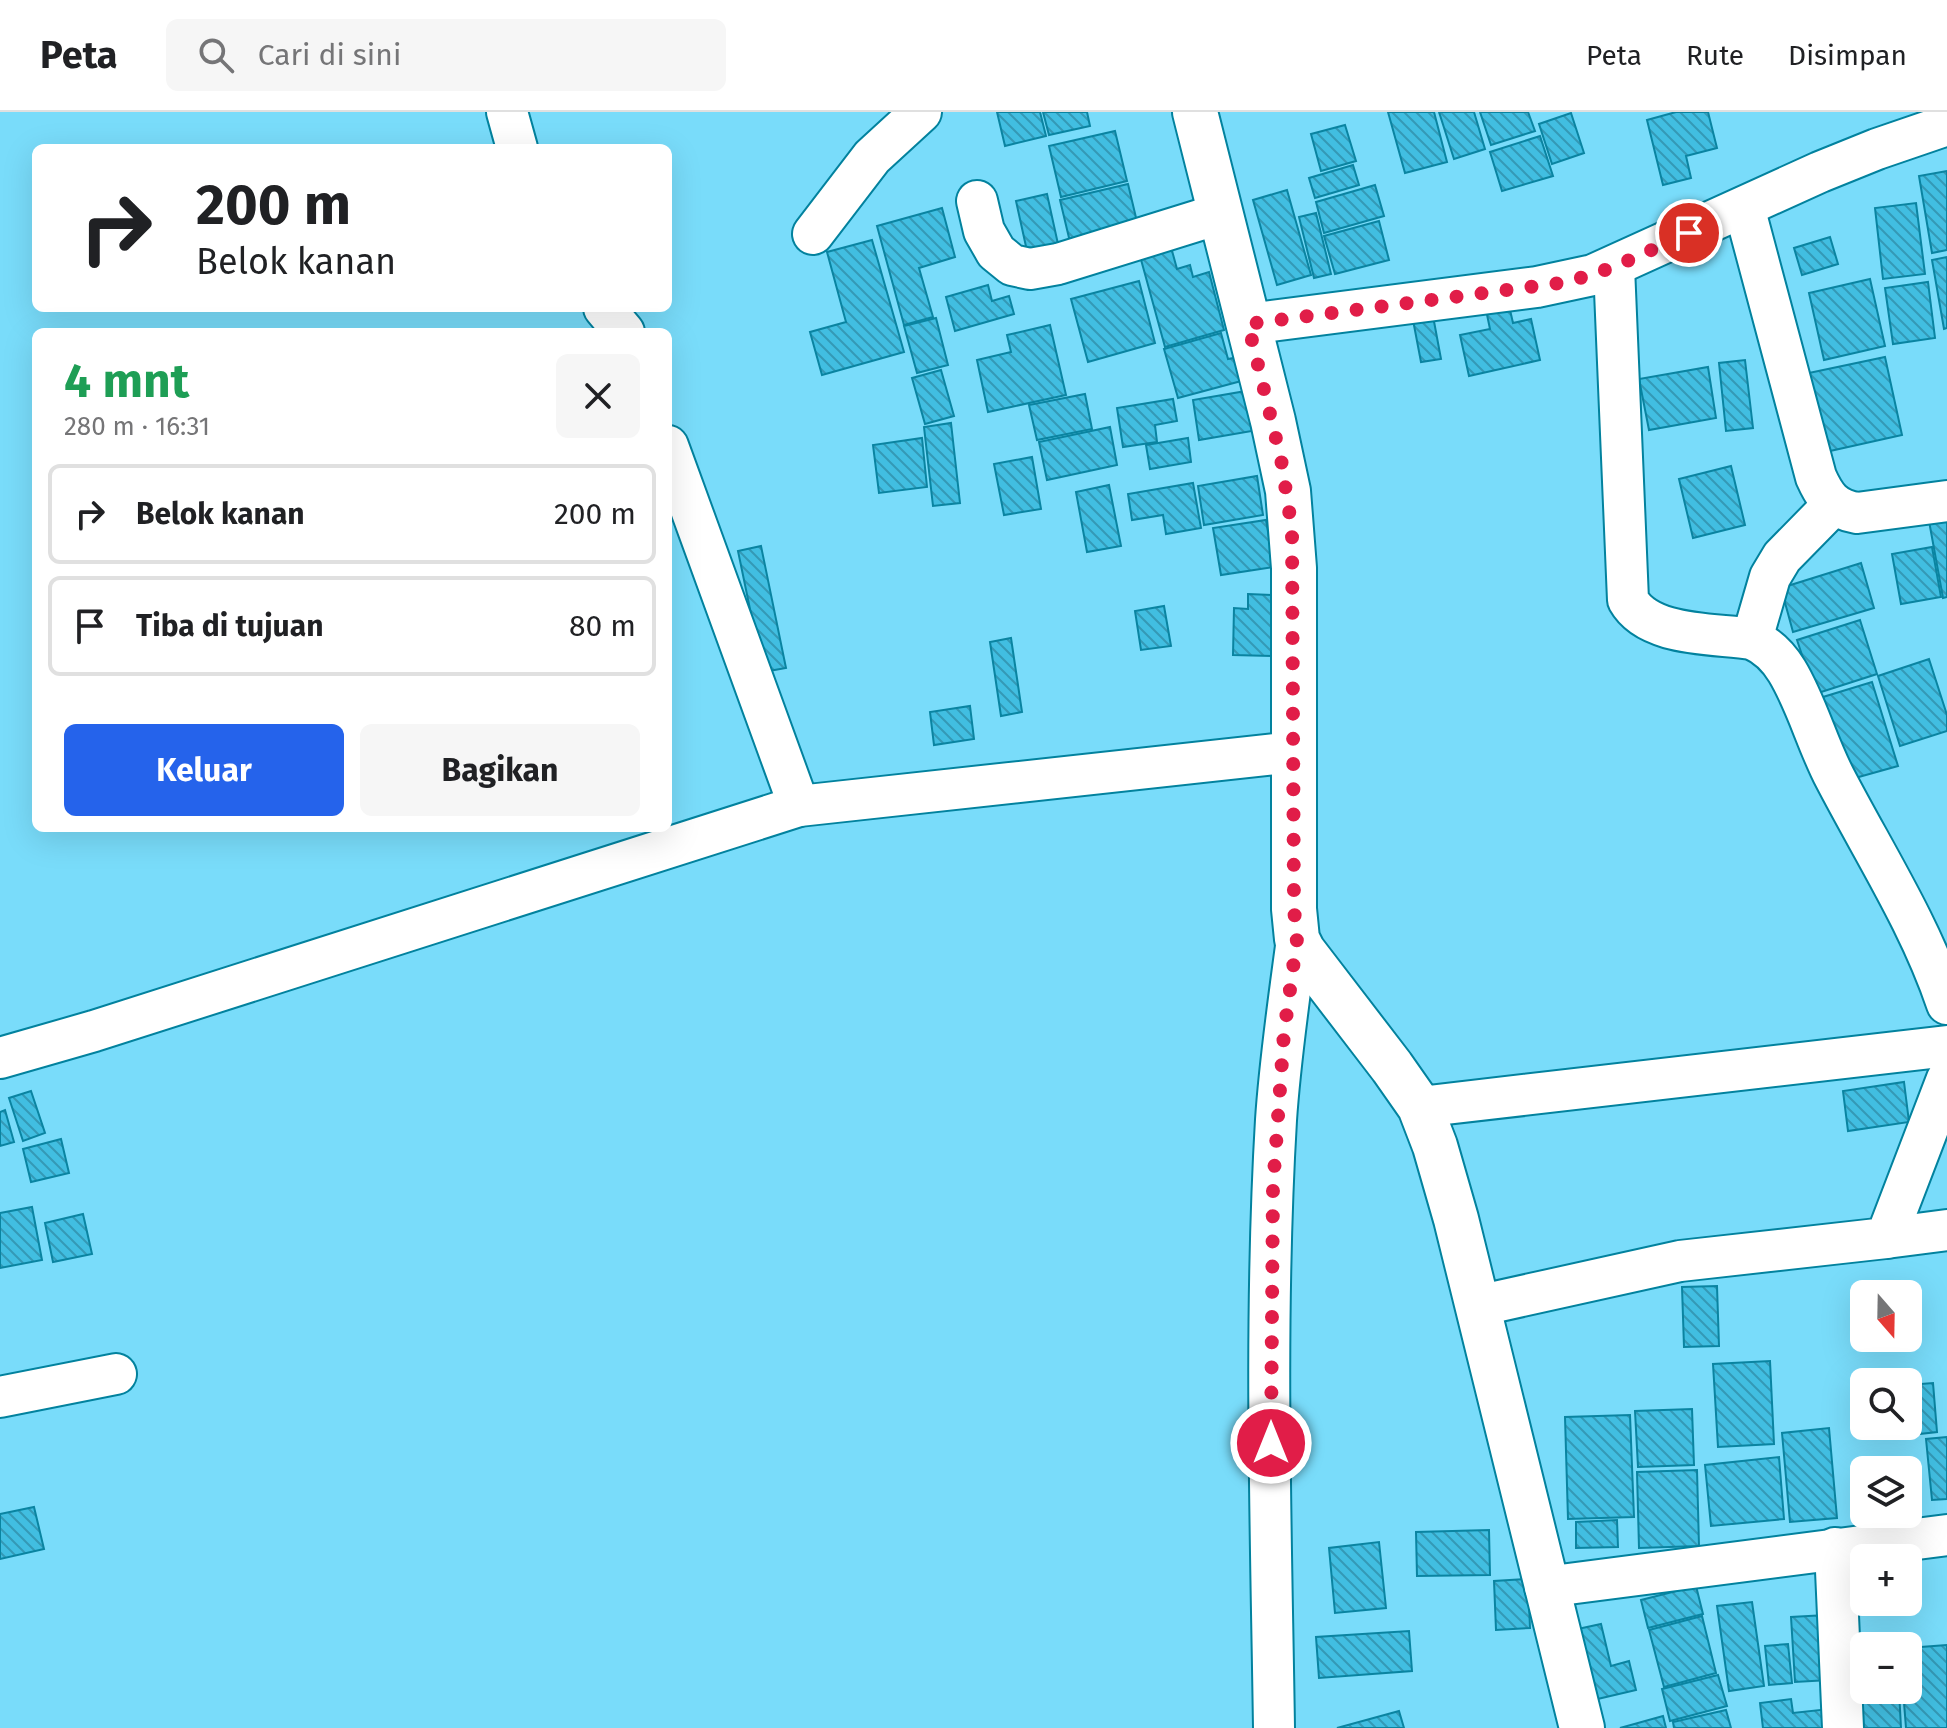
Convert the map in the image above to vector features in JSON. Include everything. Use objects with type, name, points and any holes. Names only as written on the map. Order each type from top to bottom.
[{"type":"street","points":[[507,112],[516,144]]},
{"type":"street","points":[[813,234],[872,157],[921,112]]},
{"type":"street","points":[[1195,112],[1281,459],[1292,530],[1294,909],[1297,939],[1284,1033],[1273,1187],[1271,1473],[1274,1728]]},
{"type":"street","points":[[1248,324],[1568,282],[1614,267],[1877,149],[1947,125]]},
{"type":"street","points":[[977,201],[984,231],[996,252],[1012,265],[1030,269],[1058,264],[1219,214]]},
{"type":"street","points":[[1744,207],[1823,494],[1833,505],[1857,513],[1947,501]]},
{"type":"street","points":[[1614,267],[1628,600],[1633,610],[1655,624],[1752,639],[1776,655],[1792,679],[1832,774],[1916,929],[1947,1004]]},
{"type":"street","points":[[607,312],[621,328]]},
{"type":"street","points":[[672,457],[799,806]]},
{"type":"street","points":[[1752,639],[1770,577],[1782,557],[1833,505]]},
{"type":"street","points":[[0,1058],[94,1031],[799,806],[1293,752]]},
{"type":"street","points":[[1297,939],[1328,986],[1420,1107],[1445,1176],[1582,1728]]},
{"type":"street","points":[[1420,1107],[1947,1046]]},
{"type":"street","points":[[1886,1238],[1947,1079]]},
{"type":"street","points":[[1477,1306],[1680,1261],[1947,1230]]},
{"type":"street","points":[[0,1397],[116,1374]]},
{"type":"street","points":[[1545,1587],[1947,1535]]},
{"type":"street","points":[[1835,1548],[1843,1728]]},
{"type":"building","points":[[997,112],[1040,112],[1046,136],[1005,146]]},
{"type":"building","points":[[1043,112],[1087,112],[1090,126],[1049,135]]},
{"type":"building","points":[[1388,112],[1434,112],[1447,162],[1405,173]]},
{"type":"building","points":[[1439,112],[1474,112],[1485,149],[1454,159]]},
{"type":"building","points":[[1480,112],[1528,112],[1535,131],[1491,145]]},
{"type":"building","points":[[1676,112],[1708,112],[1717,148],[1686,156],[1691,178],[1663,185],[1647,120]]},
{"type":"building","points":[[1571,113],[1584,153],[1552,164],[1539,124]]},
{"type":"building","points":[[1345,125],[1356,161],[1321,171],[1311,134]]},
{"type":"building","points":[[1115,131],[1127,181],[1061,197],[1049,146]]},
{"type":"building","points":[[1540,136],[1553,176],[1502,191],[1490,152]]},
{"type":"building","points":[[1353,165],[1359,185],[1315,198],[1309,178]]},
{"type":"building","points":[[1947,171],[1947,250],[1932,253],[1919,176]]},
{"type":"building","points":[[1128,184],[1138,226],[1070,242],[1060,200]]},
{"type":"building","points":[[1375,185],[1384,216],[1324,233],[1316,202]]},
{"type":"building","points":[[1287,190],[1311,275],[1277,285],[1253,200]]},
{"type":"building","points":[[1047,194],[1058,244],[1027,251],[1016,201]]},
{"type":"building","points":[[1916,203],[1925,274],[1883,279],[1875,208]]},
{"type":"building","points":[[942,208],[955,257],[919,268],[933,317],[904,325],[877,226]]},
{"type":"building","points":[[1316,213],[1331,274],[1314,278],[1299,217]]},
{"type":"building","points":[[1379,221],[1389,260],[1335,274],[1324,236]]},
{"type":"building","points":[[1168,236],[1177,269],[1190,265],[1193,277],[1209,272],[1224,330],[1165,347],[1137,245]]},
{"type":"building","points":[[1830,237],[1838,264],[1802,275],[1794,248]]},
{"type":"building","points":[[872,240],[904,352],[822,375],[810,332],[846,322],[827,252]]},
{"type":"building","points":[[1947,257],[1947,328],[1944,329],[1932,260]]},
{"type":"building","points":[[1870,279],[1885,346],[1824,360],[1809,293]]},
{"type":"building","points":[[1139,281],[1155,343],[1088,362],[1071,299]]},
{"type":"building","points":[[1928,282],[1935,338],[1893,344],[1885,288]]},
{"type":"building","points":[[988,285],[992,301],[1009,296],[1014,314],[955,331],[946,297]]},
{"type":"building","points":[[1508,301],[1513,323],[1531,319],[1540,360],[1469,376],[1460,335],[1490,329],[1485,305]]},
{"type":"building","points":[[1433,316],[1441,359],[1421,362],[1413,320]]},
{"type":"building","points":[[936,318],[948,365],[917,373],[904,326]]},
{"type":"building","points":[[1050,325],[1066,395],[988,412],[977,360],[1011,352],[1007,335]]},
{"type":"building","points":[[1221,333],[1228,359],[1239,357],[1245,380],[1178,398],[1164,349]]},
{"type":"building","points":[[1885,357],[1902,435],[1821,453],[1804,374]]},
{"type":"building","points":[[1745,360],[1753,428],[1726,431],[1719,363]]},
{"type":"building","points":[[1708,367],[1716,418],[1649,430],[1639,379]]},
{"type":"building","points":[[941,370],[954,416],[925,424],[912,378]]},
{"type":"building","points":[[1246,391],[1252,431],[1199,440],[1193,400]]},
{"type":"building","points":[[1085,394],[1092,429],[1037,440],[1029,405]]},
{"type":"building","points":[[1173,399],[1177,421],[1155,425],[1157,442],[1123,447],[1117,408]]},
{"type":"building","points":[[951,423],[960,503],[933,506],[924,427]]},
{"type":"building","points":[[1110,427],[1117,465],[1047,480],[1039,442]]},
{"type":"building","points":[[922,438],[927,487],[879,493],[873,445]]},
{"type":"building","points":[[1188,438],[1191,462],[1150,469],[1146,445]]},
{"type":"building","points":[[1032,457],[1041,509],[1004,515],[994,464]]},
{"type":"building","points":[[1731,466],[1745,525],[1693,538],[1679,479]]},
{"type":"building","points":[[1257,476],[1263,515],[1204,525],[1198,486]]},
{"type":"building","points":[[1193,483],[1201,528],[1166,534],[1163,515],[1132,520],[1128,494]]},
{"type":"building","points":[[1109,485],[1121,546],[1087,552],[1076,492]]},
{"type":"building","points":[[1947,518],[1947,597],[1943,598],[1929,521]]},
{"type":"building","points":[[1266,520],[1274,567],[1221,575],[1213,528]]},
{"type":"building","points":[[761,546],[786,668],[763,672],[738,551]]},
{"type":"building","points":[[1932,547],[1941,597],[1901,604],[1892,554]]},
{"type":"building","points":[[1861,563],[1874,608],[1793,632],[1781,588]]},
{"type":"building","points":[[1248,594],[1275,595],[1272,656],[1233,655],[1234,608],[1248,609]]},
{"type":"building","points":[[1164,606],[1171,646],[1141,650],[1135,611]]},
{"type":"building","points":[[1860,620],[1877,674],[1815,694],[1797,640]]},
{"type":"building","points":[[1011,638],[1022,712],[1001,716],[990,642]]},
{"type":"building","points":[[1929,659],[1947,715],[1947,731],[1900,746],[1878,676]]},
{"type":"building","points":[[1872,682],[1898,766],[1848,780],[1823,697]]},
{"type":"building","points":[[970,706],[974,739],[934,745],[930,712]]},
{"type":"building","points":[[1904,1082],[1909,1122],[1848,1131],[1843,1091]]},
{"type":"building","points":[[31,1091],[45,1133],[23,1141],[9,1098]]},
{"type":"building","points":[[5,1110],[14,1142],[0,1146],[0,1112]]},
{"type":"building","points":[[61,1139],[69,1173],[31,1182],[23,1149]]},
{"type":"building","points":[[32,1207],[42,1260],[0,1268],[0,1213]]},
{"type":"building","points":[[83,1214],[92,1254],[53,1262],[45,1223]]},
{"type":"building","points":[[1717,1286],[1719,1346],[1684,1347],[1682,1287]]},
{"type":"building","points":[[1770,1361],[1774,1444],[1718,1447],[1713,1364]]},
{"type":"building","points":[[1933,1383],[1937,1432],[1922,1434],[1922,1384]]},
{"type":"building","points":[[1692,1409],[1694,1465],[1638,1467],[1635,1411]]},
{"type":"building","points":[[1630,1415],[1634,1517],[1568,1519],[1565,1417]]},
{"type":"building","points":[[1829,1428],[1837,1518],[1790,1522],[1782,1433]]},
{"type":"building","points":[[1947,1437],[1947,1499],[1932,1500],[1926,1439]]},
{"type":"building","points":[[1779,1457],[1784,1519],[1711,1526],[1705,1465]]},
{"type":"building","points":[[1697,1470],[1699,1546],[1639,1548],[1637,1472]]},
{"type":"building","points":[[34,1507],[44,1549],[0,1559],[0,1514]]},
{"type":"building","points":[[1617,1520],[1618,1547],[1576,1548],[1576,1522]]},
{"type":"building","points":[[1489,1530],[1490,1575],[1417,1576],[1416,1532]]},
{"type":"building","points":[[1379,1542],[1386,1608],[1335,1613],[1329,1548]]},
{"type":"building","points":[[1528,1579],[1530,1628],[1496,1630],[1494,1581]]},
{"type":"building","points":[[1696,1586],[1703,1614],[1648,1628],[1641,1600]]},
{"type":"building","points":[[1752,1602],[1764,1686],[1729,1691],[1717,1606]]},
{"type":"building","points":[[1826,1615],[1829,1680],[1795,1682],[1791,1617]]},
{"type":"building","points":[[1702,1616],[1716,1673],[1664,1687],[1649,1630]]},
{"type":"building","points":[[1601,1624],[1611,1666],[1629,1661],[1636,1690],[1589,1701],[1573,1630]]},
{"type":"building","points":[[1409,1631],[1412,1671],[1319,1678],[1316,1637]]},
{"type":"building","points":[[1788,1644],[1792,1683],[1769,1685],[1765,1646]]},
{"type":"building","points":[[1947,1645],[1947,1728],[1906,1728],[1904,1704],[1922,1704],[1922,1647]]},
{"type":"building","points":[[1718,1675],[1727,1706],[1670,1721],[1662,1689]]},
{"type":"building","points":[[1791,1699],[1793,1713],[1829,1709],[1831,1728],[1763,1728],[1760,1703]]},
{"type":"building","points":[[1854,1704],[1900,1704],[1901,1728],[1856,1728]]},
{"type":"building","points":[[1726,1710],[1731,1728],[1674,1728],[1673,1722]]},
{"type":"building","points":[[1399,1711],[1404,1728],[1337,1728]]},
{"type":"building","points":[[1663,1716],[1666,1728],[1620,1728]]},
{"type":"route","points":[[1271,1443],[1271,1266],[1276,1118],[1297,939],[1294,909],[1294,568],[1288,491],[1248,324],[1568,282],[1614,267],[1689,233]]}]
